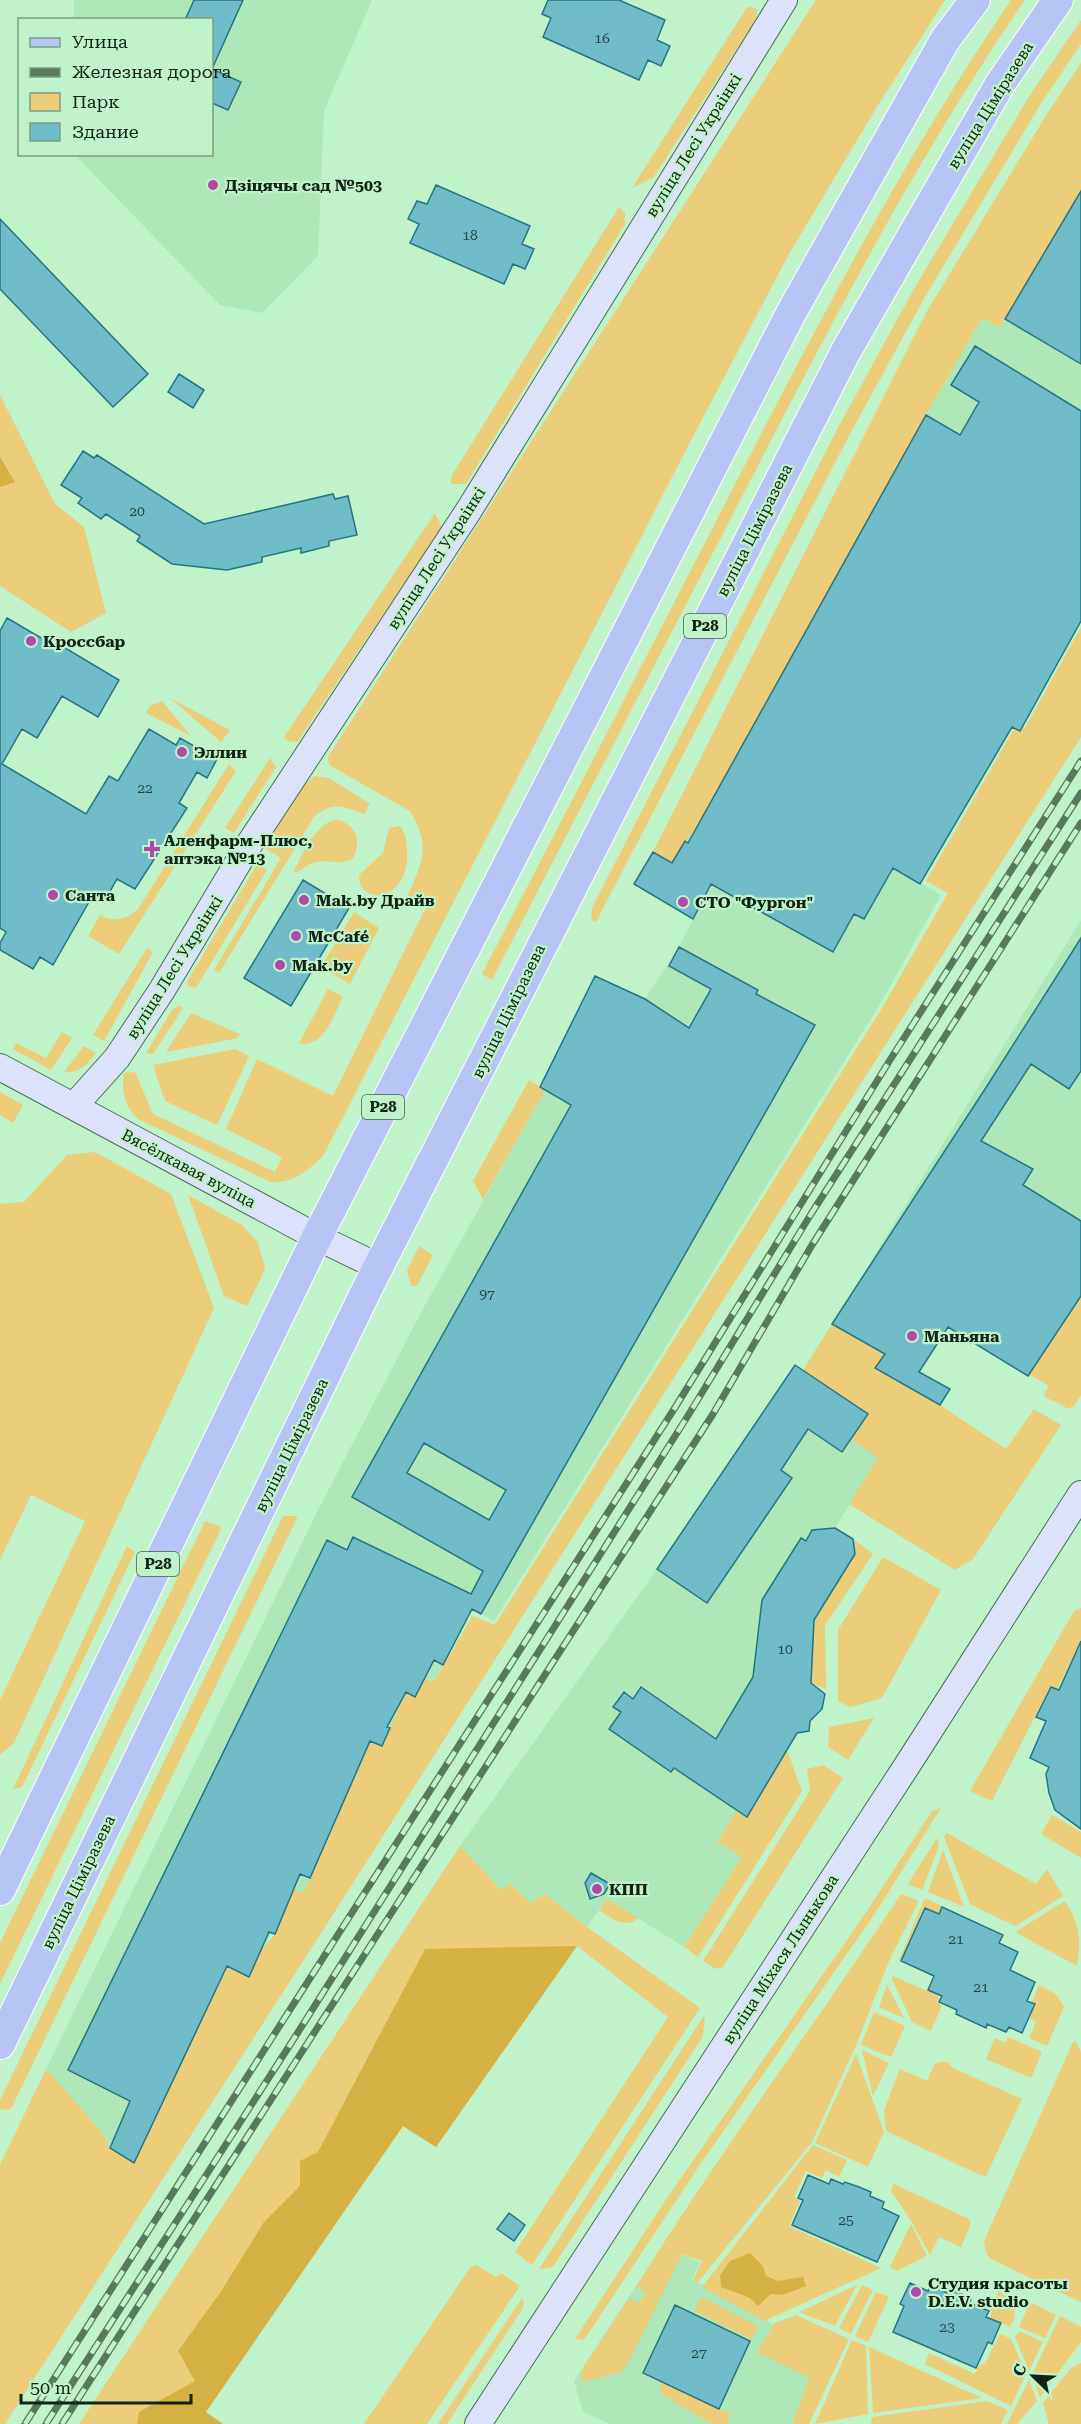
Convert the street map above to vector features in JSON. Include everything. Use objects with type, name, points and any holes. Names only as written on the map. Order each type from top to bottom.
[{"type":"main road","name":"Р28","points":[[0,1890],[316,1237],[791,312],[945,40],[975,0]]},
{"type":"main road","name":"вуліца Ціміразева","points":[[0,2044],[379,1267],[846,351],[1000,84],[1058,0]]},
{"type":"street","name":"вуліца Лесі Украінкі","points":[[74,1106],[117,1058],[162,990],[248,846],[469,510],[784,0]]},
{"type":"street","name":"Вясёлкавая вуліца","points":[[0,1067],[316,1237],[379,1267]]},
{"type":"street","name":"вуліца Міхася Лынькова","points":[[478,2424],[931,1729],[1081,1494]]},
{"type":"shaded area","name":"Дзіцячы сад №503","points":[[74,0],[372,0],[324,111],[318,256],[262,313],[220,305],[76,156],[213,156],[213,18],[74,18]]},
{"type":"shaded area","points":[[1081,191],[1081,620],[1011,726],[981,781],[978,780],[921,883],[941,895],[879,1006],[494,1621],[471,1608],[434,1682],[382,1746],[370,1742],[304,1894],[293,1891],[249,1977],[227,1967],[134,2163],[110,2148],[102,2132],[46,2069],[319,1508],[424,1307],[545,1090],[540,1087],[595,976],[645,999],[679,947],[711,884],[672,863],[698,825],[982,318],[1000,328]]},
{"type":"shaded area","points":[[0,457],[15,482],[0,487]]},
{"type":"shaded area","points":[[1081,920],[1081,1297],[1028,1376],[917,1307],[885,1354],[832,1324]]},
{"type":"shaded area","points":[[795,1365],[868,1414],[879,1458],[835,1528],[853,1539],[855,1554],[814,1620],[811,1683],[825,1694],[822,1709],[810,1721],[809,1731],[797,1733],[747,1817],[737,1811],[717,1842],[742,1857],[684,1947],[607,1899],[587,1927],[545,1894],[531,1903],[511,1884],[501,1890],[460,1846],[657,1569]]},
{"type":"shaded area","points":[[577,1946],[436,2147],[403,2126],[206,2412],[223,2424],[137,2424],[139,2412],[195,2381],[178,2351],[220,2293],[264,2222],[300,2186],[300,2161],[318,2152],[425,1949]]},
{"type":"shaded area","points":[[662,2246],[700,2262],[692,2279],[829,2356],[792,2424],[611,2424],[583,2412],[574,2381]]},
{"type":"shaded area","points":[[750,2253],[763,2266],[766,2276],[778,2281],[803,2277],[806,2286],[782,2295],[771,2294],[758,2306],[750,2298],[721,2287],[720,2275],[730,2261]]},
{"type":"green space","points":[[816,0],[945,0],[875,110],[789,254],[323,1156],[306,1171],[293,1178],[271,1182],[140,1120],[131,1111],[125,1099],[124,1073],[135,1072],[153,1114],[275,1172],[282,1157],[226,1129],[257,1059],[333,1096],[426,907],[407,897],[417,874],[423,845],[417,824],[410,811],[329,765],[328,757]]},
{"type":"green space","points":[[1011,0],[1025,0],[948,119],[843,303],[492,980],[482,974],[796,368],[898,181],[972,59]]},
{"type":"green space","points":[[750,6],[757,9],[756,19],[653,178],[632,188],[746,9]]},
{"type":"green space","points":[[1081,20],[1081,44],[1040,105],[926,295],[851,432],[596,922],[591,920],[592,908],[840,424],[915,287],[1030,95]]},
{"type":"green space","points":[[1081,63],[1081,191],[1000,328],[982,318],[698,825],[672,863],[653,852],[927,311],[1047,114]]},
{"type":"green space","points":[[619,207],[625,213],[625,224],[466,484],[451,484],[452,475]]},
{"type":"green space","points":[[0,395],[55,504],[84,527],[106,613],[71,632],[0,586]]},
{"type":"green space","points":[[435,513],[442,527],[297,742],[288,741],[284,737]]},
{"type":"green space","points":[[1081,627],[1081,737],[334,1913],[5,2424],[0,2424],[0,2165],[46,2069],[102,2132],[110,2148],[133,2162],[227,1967],[249,1976],[261,1950],[275,1934],[294,1890],[304,1893],[370,1741],[382,1746],[406,1692],[425,1678],[434,1682],[472,1616],[495,1625],[885,1003],[948,893],[926,881],[1017,724],[1025,728]]},
{"type":"green space","points":[[170,698],[230,730],[221,742]]},
{"type":"green space","points":[[162,701],[191,736],[146,713],[150,706]]},
{"type":"green space","points":[[270,758],[276,767],[234,833],[225,828]]},
{"type":"green space","points":[[229,764],[236,771],[119,954],[88,936],[100,915],[110,919],[120,919],[138,909]]},
{"type":"green space","points":[[315,776],[329,778],[370,804],[364,814],[338,806],[326,809],[314,817],[219,973],[214,970],[281,858],[263,847],[303,785]]},
{"type":"green space","points":[[336,819],[353,829],[357,845],[353,858],[344,862],[315,862],[293,873],[315,834],[328,822]]},
{"type":"green space","points":[[400,826],[406,839],[407,853],[405,869],[400,882],[392,890],[383,894],[374,895],[366,892],[361,885],[359,875],[383,853],[389,828]]},
{"type":"green space","points":[[257,864],[267,870],[196,988],[187,986],[188,980]]},
{"type":"green space","points":[[354,912],[379,928],[350,984],[321,967]]},
{"type":"green space","points":[[147,948],[153,952],[104,1041],[93,1035]]},
{"type":"green space","points":[[328,989],[343,997],[327,1029],[315,1041],[307,1044],[299,1043]]},
{"type":"green space","points":[[179,1006],[183,1008],[153,1054],[146,1053],[172,1010]]},
{"type":"green space","points":[[191,1013],[240,1034],[238,1038],[166,1052]]},
{"type":"green space","points":[[62,1032],[72,1038],[51,1070],[13,1049],[16,1043],[46,1058]]},
{"type":"green space","points":[[84,1046],[96,1053],[90,1061],[74,1071],[64,1072]]},
{"type":"green space","points":[[235,1049],[249,1056],[217,1125],[165,1101],[153,1065]]},
{"type":"green space","points":[[529,1080],[545,1090],[483,1200],[473,1181]]},
{"type":"green space","points":[[0,1092],[23,1105],[13,1123],[0,1115]]},
{"type":"green space","points":[[95,1152],[171,1194],[214,1308],[14,1743],[0,1755],[0,1700],[85,1521],[31,1495],[0,1560],[0,1204],[24,1202],[67,1155]]},
{"type":"green space","points":[[188,1195],[242,1225],[258,1243],[265,1267],[247,1306],[224,1296]]},
{"type":"green space","points":[[419,1246],[433,1255],[417,1286],[411,1286],[407,1271]]},
{"type":"green space","points":[[1081,1297],[1081,1395],[1074,1406],[1069,1409],[1043,1396],[1049,1386],[1028,1376]]},
{"type":"green space","points":[[832,1324],[885,1354],[876,1368],[940,1405],[1006,1449],[1034,1409],[1061,1425],[973,1559],[955,1570],[849,1504],[878,1458],[851,1439],[803,1370]]},
{"type":"green space","points":[[283,1516],[298,1516],[11,2109],[0,2110],[0,2100]]},
{"type":"green space","points":[[205,1521],[222,1527],[0,1984],[0,1943]]},
{"type":"green space","points":[[853,1539],[873,1554],[825,1625],[826,1689],[811,1683],[814,1620],[855,1554]]},
{"type":"green space","points":[[127,1546],[135,1552],[22,1787],[13,1789]]},
{"type":"green space","points":[[883,1557],[941,1590],[882,1698],[850,1707],[838,1701],[838,1630]]},
{"type":"green space","points":[[1081,1608],[1081,1640],[1058,1688],[1050,1687],[992,1801],[970,1791],[1074,1611]]},
{"type":"green space","points":[[874,1718],[848,1760],[828,1747],[829,1727]]},
{"type":"green space","points":[[787,1750],[802,1791],[698,1957],[684,1947],[742,1857],[717,1842],[737,1810],[748,1817]]},
{"type":"green space","points":[[823,1765],[843,1778],[723,1967],[716,1969],[703,1961],[810,1791],[807,1769]]},
{"type":"green space","points":[[941,1808],[876,1912],[699,2166],[584,2340],[575,2339],[669,2195],[865,1914],[932,1811]]},
{"type":"green space","points":[[1052,1815],[1081,1832],[1081,1858],[1041,1834]]},
{"type":"green space","points":[[947,1833],[1036,1884],[1047,1869],[1063,1896],[1015,1926],[970,1904],[944,1837]]},
{"type":"green space","points":[[937,1838],[939,1846],[922,1890],[908,1884]]},
{"type":"green space","points":[[460,1846],[501,1890],[511,1884],[531,1903],[545,1894],[700,2008],[532,2265],[515,2252],[668,2017],[577,1946],[436,2147],[403,2126],[205,2411],[214,2424],[79,2424]]},
{"type":"green space","points":[[943,1850],[964,1907],[928,1892]]},
{"type":"green space","points":[[901,1894],[919,1901],[889,1961],[857,2043],[812,2142],[698,2282],[693,2280],[702,2261],[682,2254],[629,2361],[621,2372],[583,2382],[581,2371],[629,2298],[639,2303],[646,2293],[636,2287],[668,2237]]},
{"type":"green space","points":[[607,1899],[638,1918],[623,1923],[608,1916],[599,1910]]},
{"type":"green space","points":[[927,1899],[942,1906],[939,1913],[924,1907],[901,1961],[899,1960],[924,1900]]},
{"type":"green space","points":[[1065,1901],[1074,1917],[1078,1932],[1077,1966],[1015,1932]]},
{"type":"green space","points":[[893,1976],[939,1996],[937,2002],[942,2005],[931,2031],[912,2022],[892,1979]]},
{"type":"green space","points":[[887,1985],[904,2018],[879,2007]]},
{"type":"green space","points":[[1039,1985],[1056,1994],[1064,2007],[1047,2046],[1029,2038],[1036,2022],[1030,2019],[1036,2004],[1032,2002]]},
{"type":"green space","points":[[874,2012],[905,2026],[891,2057],[861,2045]]},
{"type":"green space","points":[[705,2014],[703,2036],[553,2267],[539,2269]]},
{"type":"green space","points":[[1008,2037],[1042,2052],[1031,2078],[986,2059],[995,2038],[1005,2043]]},
{"type":"green space","points":[[1076,2041],[1081,2052],[1081,2302],[991,2259],[986,2253],[984,2241],[1073,2042]]},
{"type":"green space","points":[[862,2050],[889,2063],[873,2096]]},
{"type":"green space","points":[[856,2054],[884,2132],[868,2167],[815,2143]]},
{"type":"green space","points":[[947,2062],[953,2068],[1022,2099],[986,2176],[886,2131],[884,2110],[900,2069],[927,2081],[934,2065]]},
{"type":"green space","points":[[813,2145],[847,2160],[839,2177],[826,2170],[822,2178],[806,2171],[794,2197],[800,2201],[789,2226],[881,2268],[764,2321],[702,2287]]},
{"type":"green space","points":[[894,2184],[969,2219],[971,2224],[961,2247],[939,2237],[930,2255],[891,2191]]},
{"type":"green space","points":[[911,2224],[927,2256],[897,2271],[890,2267]]},
{"type":"green space","points":[[476,2265],[496,2277],[501,2273],[520,2286],[427,2424],[364,2424],[470,2268]]},
{"type":"green space","points":[[857,2285],[835,2326],[799,2312]]},
{"type":"green space","points":[[862,2285],[873,2290],[851,2334],[839,2328]]},
{"type":"green space","points":[[999,2291],[1014,2303],[1015,2318],[1010,2327],[990,2317],[992,2312],[990,2310]]},
{"type":"green space","points":[[876,2292],[889,2297],[868,2342],[855,2336]]},
{"type":"green space","points":[[702,2297],[758,2326],[751,2339],[694,2311]]},
{"type":"green space","points":[[522,2298],[524,2303],[521,2311],[447,2424],[438,2424]]},
{"type":"green space","points":[[1030,2302],[1056,2315],[1045,2338],[1019,2327]]},
{"type":"green space","points":[[796,2315],[849,2339],[809,2424],[792,2424],[810,2378],[757,2352],[775,2323]]},
{"type":"green space","points":[[1060,2316],[1081,2327],[1081,2342],[1040,2397],[1032,2375]]},
{"type":"green space","points":[[1019,2331],[1043,2342],[1029,2371],[1015,2337]]},
{"type":"green space","points":[[1000,2334],[1011,2339],[1026,2374],[1011,2406],[925,2364],[929,2353],[975,2374],[980,2364],[984,2365]]},
{"type":"green space","points":[[852,2340],[866,2346],[868,2414],[815,2424]]},
{"type":"green space","points":[[869,2347],[982,2398],[873,2413]]},
{"type":"green space","points":[[1081,2363],[1081,2424],[1049,2424],[1043,2403],[1071,2368]]},
{"type":"green space","points":[[1029,2380],[1037,2401],[1017,2424],[1007,2424]]},
{"type":"green space","points":[[661,2382],[731,2414],[727,2424],[712,2424],[660,2393]]},
{"type":"green space","points":[[987,2401],[1008,2410],[1001,2424],[871,2424],[872,2417]]},
{"type":"building","points":[[194,0],[243,0],[213,67],[213,18],[186,18]]},
{"type":"building","points":[[548,0],[619,0],[665,20],[657,40],[670,46],[661,66],[648,60],[639,80],[543,37],[551,18],[542,14]]},
{"type":"building","points":[[213,69],[241,82],[228,110],[213,103]]},
{"type":"building","points":[[436,185],[530,226],[522,244],[534,249],[525,269],[513,264],[504,284],[410,243],[419,224],[408,219],[417,201],[427,204]]},
{"type":"building","points":[[1081,191],[1081,364],[1005,319]]},
{"type":"building","points":[[0,219],[148,374],[113,407],[0,289]]},
{"type":"building","points":[[975,346],[1081,411],[1081,621],[1020,731],[1012,727],[920,884],[893,868],[864,919],[854,914],[833,952],[711,884],[693,919],[634,884],[653,852],[672,863],[685,841],[688,843],[926,415],[960,435],[979,402],[951,385]]},
{"type":"building","points":[[179,374],[204,390],[193,408],[168,392]]},
{"type":"building","points":[[83,451],[94,458],[97,455],[204,524],[333,494],[335,499],[348,496],[357,535],[329,541],[329,546],[301,553],[301,548],[262,557],[262,562],[227,570],[172,564],[137,541],[140,536],[106,514],[101,519],[78,503],[82,498],[61,485]]},
{"type":"building","points":[[7,618],[53,645],[57,643],[119,680],[98,717],[62,696],[37,738],[22,729],[2,764],[86,814],[109,776],[118,781],[149,729],[176,745],[180,738],[217,759],[207,778],[197,772],[179,803],[187,808],[135,889],[117,879],[104,902],[93,895],[53,965],[40,957],[33,969],[0,950],[0,943],[6,932],[0,928],[0,631]]},
{"type":"building","points":[[303,880],[349,908],[291,1006],[244,978]]},
{"type":"building","points":[[1081,938],[1081,1071],[1069,1089],[1031,1064],[981,1141],[1033,1169],[1023,1185],[1081,1221],[1081,1296],[1028,1376],[948,1327],[919,1372],[950,1389],[940,1405],[875,1368],[885,1354],[832,1324]]},
{"type":"building","points":[[679,947],[758,990],[756,994],[815,1025],[481,1614],[472,1609],[443,1665],[434,1660],[415,1697],[406,1692],[387,1727],[390,1728],[382,1746],[370,1741],[310,1878],[300,1874],[275,1934],[269,1932],[249,1977],[227,1966],[134,2163],[110,2148],[130,2101],[68,2070],[327,1540],[347,1550],[353,1537],[471,1594],[483,1571],[352,1497],[571,1105],[540,1087],[595,976],[645,999],[689,1028],[711,989],[669,966]],"holes":[[[424,1443],[506,1490],[489,1520],[407,1473]]]},
{"type":"building","points":[[795,1365],[868,1414],[842,1452],[808,1429],[781,1470],[792,1478],[707,1603],[657,1569]]},
{"type":"building","points":[[835,1528],[853,1539],[855,1554],[814,1620],[811,1683],[825,1694],[822,1709],[810,1721],[809,1731],[797,1733],[747,1817],[674,1768],[671,1772],[609,1729],[621,1712],[613,1707],[624,1692],[633,1699],[641,1687],[716,1739],[753,1677],[762,1600],[801,1538],[806,1541],[812,1530]]},
{"type":"building","points":[[1081,1641],[1081,1829],[1055,1810],[1046,1774],[1049,1767],[1030,1758],[1046,1721],[1036,1717],[1051,1687],[1059,1690]]},
{"type":"building","name":"КПП","points":[[591,1873],[610,1884],[604,1894],[590,1899],[585,1883]]},
{"type":"building","points":[[942,1907],[1003,1935],[999,1943],[1018,1952],[1010,1970],[1035,1982],[1027,2001],[1035,2004],[1022,2033],[1009,2027],[1006,2032],[987,2024],[986,2028],[956,2014],[957,2010],[939,2002],[942,1996],[928,1990],[934,1976],[901,1961],[925,1908],[939,1914]]},
{"type":"building","points":[[808,2175],[829,2184],[831,2179],[871,2192],[870,2196],[884,2202],[882,2208],[899,2216],[877,2262],[792,2225],[803,2200],[798,2198]]},
{"type":"building","points":[[509,2213],[525,2225],[514,2241],[497,2229]]},
{"type":"building","points":[[910,2283],[928,2291],[930,2286],[948,2293],[950,2289],[971,2298],[970,2303],[989,2311],[986,2317],[1001,2323],[992,2344],[988,2342],[976,2368],[893,2332],[904,2306],[900,2304]]},
{"type":"building","points":[[675,2305],[750,2341],[719,2409],[643,2373]]},
{"type":"railway","points":[[25,2424],[676,1406],[890,1060],[1081,761]]},
{"type":"railway","points":[[46,2424],[295,2037],[689,1414],[811,1214],[1081,793]]},
{"type":"railway","points":[[62,2424],[713,1414],[812,1245],[1081,823]]},
{"type":"place","name":"Дзіцячы сад №503","points":[[213,185]]},
{"type":"place","name":"Кроссбар","points":[[31,641]]},
{"type":"place","name":"Эллин","points":[[182,752]]},
{"type":"place","name":"Аленфарм-Плюс, аптэка №13","points":[[152,849]]},
{"type":"place","name":"Санта","points":[[53,895]]},
{"type":"place","name":"Маk.by Драйв","points":[[304,900]]},
{"type":"place","name":"СТО \"Фургон\"","points":[[683,902]]},
{"type":"place","name":"McCafé","points":[[296,936]]},
{"type":"place","name":"Mak.by","points":[[280,965]]},
{"type":"place","name":"Маньяна","points":[[912,1336]]},
{"type":"place","name":"КПП","points":[[597,1889]]},
{"type":"place","name":"Студия красоты D.E.V. studio","points":[[916,2292]]}]
